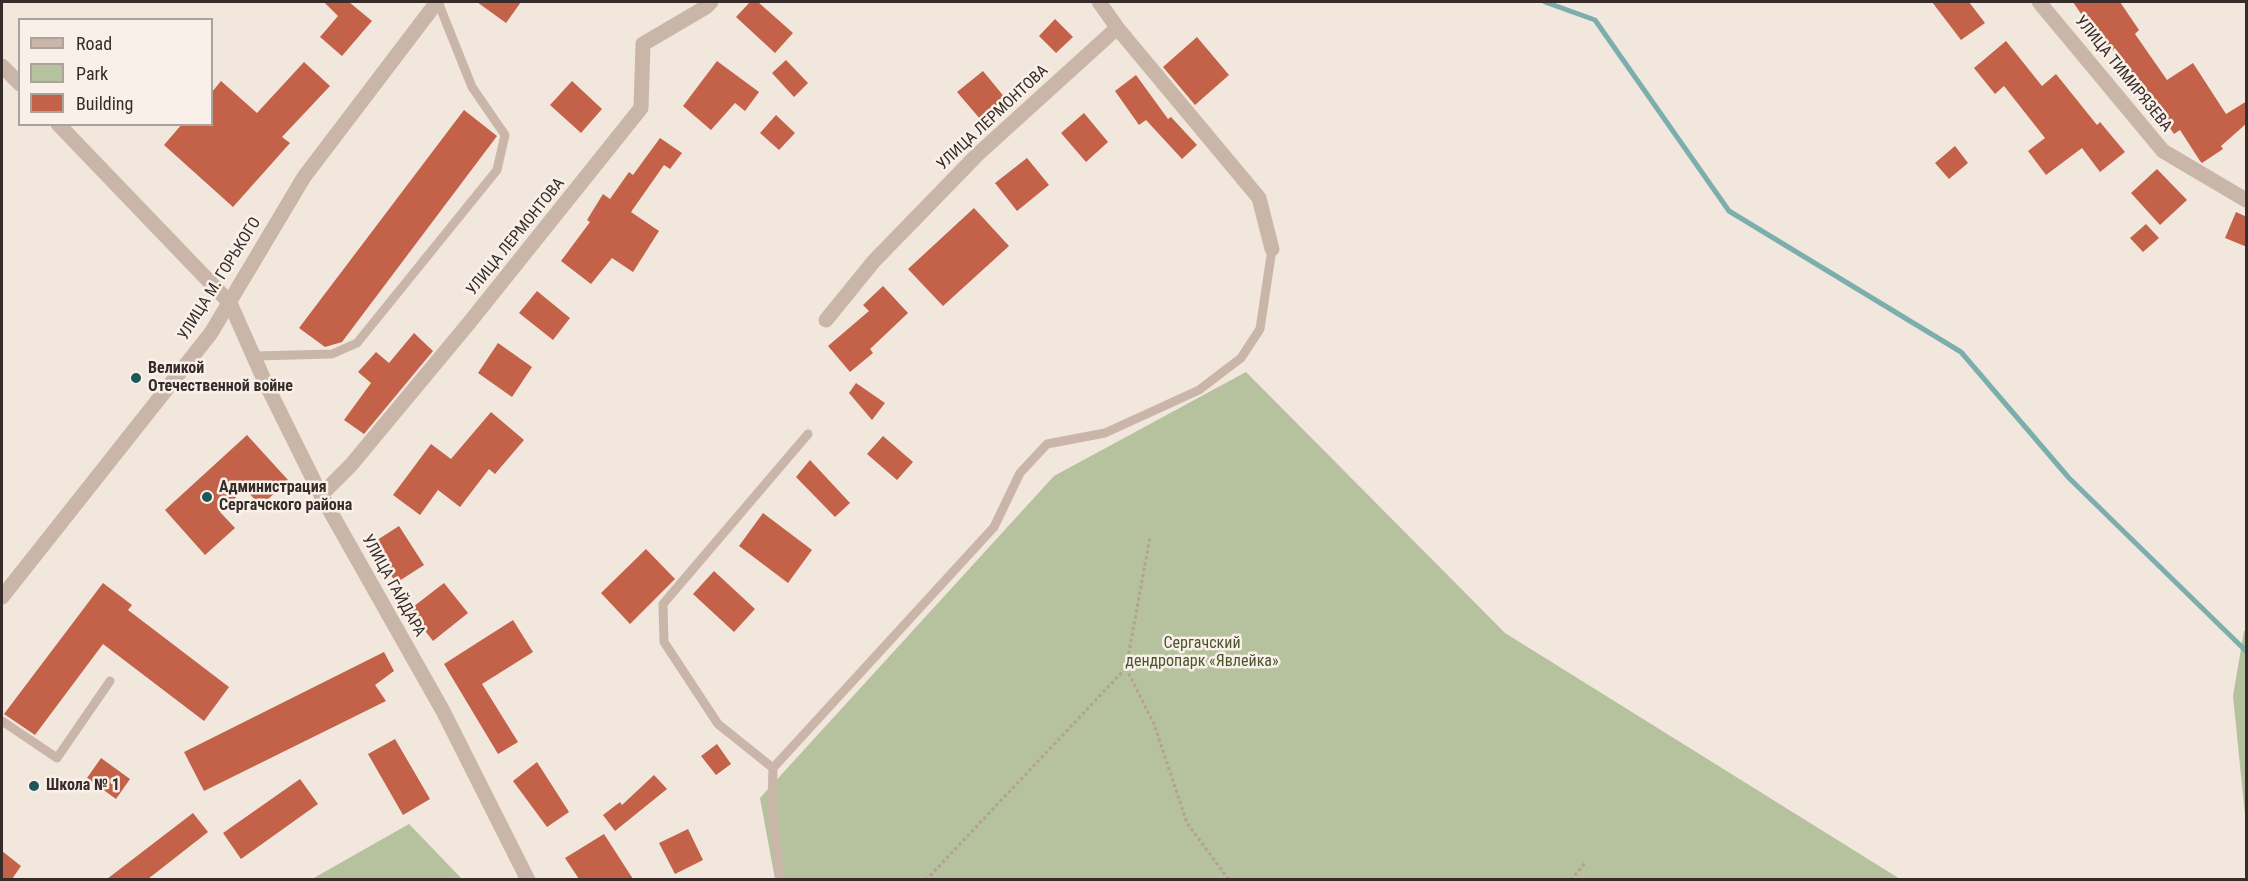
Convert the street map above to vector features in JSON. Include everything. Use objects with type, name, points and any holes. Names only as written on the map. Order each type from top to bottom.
[{"type":"street","name":"УЛИЦА М. ГОРЬКОГО","points":[[2,597],[211,333],[304,177],[437,2]]},
{"type":"street","name":"УЛИЦА ЛЕРМОНТОВА","points":[[321,495],[351,465],[469,323],[641,108],[643,44],[711,2]]},
{"type":"street","points":[[1099,2],[1117,28],[1259,198],[1272,249]]},
{"type":"street","name":"УЛИЦА ТИМИРЯЗЕВА","points":[[2039,2],[2163,151],[2247,200]]},
{"type":"street","name":"УЛИЦА ЛЕРМОНТОВА","points":[[826,320],[874,261],[978,154],[1117,28]]},
{"type":"street","points":[[2,66],[18,82]]},
{"type":"street","name":"УЛИЦА ГАЙДАРА","points":[[60,126],[230,303],[256,356],[265,382],[321,495],[443,711],[528,879]]},
{"type":"lane","points":[[256,356],[333,354],[357,343],[497,170],[505,135],[472,87],[437,2]]},
{"type":"lane","points":[[780,879],[772,805],[773,768],[994,527],[1020,473],[1047,444],[1105,433],[1199,390],[1241,358],[1260,329],[1272,249]]},
{"type":"lane","points":[[773,768],[718,724],[664,642],[663,603],[808,434]]},
{"type":"lane","points":[[2,721],[57,758],[110,681]]},
{"type":"path","points":[[926,879],[1126,668],[1150,537]]},
{"type":"path","points":[[1126,668],[1154,724],[1187,823],[1229,879]]},
{"type":"path","points":[[1571,879],[1585,863]]},
{"type":"green space","name":"Сергачский дендропарк «Явлейка»","points":[[1246,372],[1505,633],[1900,879],[775,879],[760,798],[1054,476]]},
{"type":"green space","points":[[2246,630],[2246,825],[2233,696]]},
{"type":"green space","points":[[409,824],[462,879],[312,879]]},
{"type":"building","points":[[324,2],[349,2],[372,21],[342,56],[320,37],[338,16]]},
{"type":"building","points":[[477,2],[521,2],[506,23]]},
{"type":"building","points":[[750,2],[758,2],[793,33],[775,53],[736,17]]},
{"type":"building","points":[[1932,2],[1969,2],[1985,23],[1961,40]]},
{"type":"building","points":[[2073,2],[2120,2],[2139,30],[2135,34],[2167,80],[2193,63],[2226,114],[2247,101],[2247,123],[2221,146],[2223,149],[2202,163],[2180,130],[2174,134],[2115,48],[2108,54]]},
{"type":"building","points":[[1055,19],[1073,37],[1056,53],[1039,36]]},
{"type":"building","points":[[1197,37],[1229,75],[1195,105],[1163,67]]},
{"type":"building","points":[[2006,41],[2042,86],[2056,74],[2097,125],[2100,122],[2125,152],[2100,172],[2082,148],[2046,175],[2028,151],[2045,138],[2004,86],[1995,94],[1974,68]]},
{"type":"building","points":[[786,60],[808,83],[794,97],[772,73]]},
{"type":"building","points":[[717,61],[759,92],[745,111],[735,103],[711,130],[683,106]]},
{"type":"building","points":[[304,62],[330,86],[282,137],[290,143],[233,207],[164,145],[180,126],[213,126],[213,91],[221,81],[257,113]]},
{"type":"building","points":[[983,71],[1006,99],[981,120],[957,92]]},
{"type":"building","points":[[1136,75],[1168,119],[1171,117],[1197,145],[1182,159],[1146,120],[1139,125],[1115,91]]},
{"type":"building","points":[[572,81],[602,109],[581,133],[550,105]]},
{"type":"building","points":[[464,110],[497,136],[342,342],[325,347],[299,328]]},
{"type":"building","points":[[1084,113],[1108,142],[1086,162],[1061,133]]},
{"type":"building","points":[[776,115],[795,133],[779,150],[760,133]]},
{"type":"building","points":[[660,138],[682,153],[670,169],[664,165],[631,212],[659,231],[633,272],[612,258],[591,284],[561,261],[590,222],[587,220],[603,194],[610,199],[629,172],[633,175]]},
{"type":"building","points":[[1955,146],[1968,163],[1949,179],[1935,163]]},
{"type":"building","points":[[1027,158],[1049,185],[1017,211],[995,183]]},
{"type":"building","points":[[2157,169],[2187,200],[2160,225],[2131,193]]},
{"type":"building","points":[[974,208],[1009,246],[943,306],[908,269]]},
{"type":"building","points":[[2236,212],[2247,217],[2247,247],[2225,238]]},
{"type":"building","points":[[2146,224],[2159,238],[2143,252],[2130,238]]},
{"type":"building","points":[[883,286],[908,313],[870,349],[873,353],[850,372],[828,346],[869,311],[863,305]]},
{"type":"building","points":[[537,291],[570,318],[553,340],[519,313]]},
{"type":"building","points":[[414,333],[433,351],[364,434],[344,420],[371,383],[358,372],[376,352],[389,363]]},
{"type":"building","points":[[498,343],[532,367],[512,397],[478,373]]},
{"type":"building","points":[[856,383],[885,403],[872,420],[849,393]]},
{"type":"building","points":[[491,412],[524,440],[495,474],[489,469],[460,507],[438,490],[420,515],[393,495],[431,444],[451,459]]},
{"type":"building","name":"Администрация Сергачского района","points":[[247,435],[288,480],[261,506],[245,489],[220,512],[235,528],[205,555],[165,510]]},
{"type":"building","points":[[883,436],[913,462],[897,480],[867,454]]},
{"type":"building","points":[[810,460],[850,503],[835,517],[796,477]]},
{"type":"building","points":[[763,513],[812,550],[788,583],[739,546]]},
{"type":"building","points":[[399,526],[424,565],[396,583],[371,544]]},
{"type":"building","points":[[646,549],[675,579],[630,624],[601,593]]},
{"type":"building","points":[[714,571],[755,609],[734,632],[693,594]]},
{"type":"building","points":[[103,583],[132,605],[128,610],[229,687],[204,721],[103,644],[35,735],[4,714]]},
{"type":"building","points":[[444,583],[468,613],[433,641],[409,610]]},
{"type":"building","points":[[513,620],[533,652],[482,684],[518,742],[498,754],[444,664]]},
{"type":"building","points":[[384,652],[394,671],[375,685],[386,701],[204,791],[184,752]]},
{"type":"building","points":[[395,739],[430,799],[403,815],[368,754]]},
{"type":"building","points":[[717,744],[731,764],[716,775],[701,756]]},
{"type":"building","points":[[101,758],[130,779],[116,799],[87,778]]},
{"type":"building","points":[[537,762],[569,812],[547,827],[513,781]]},
{"type":"building","points":[[654,775],[667,789],[615,831],[603,815],[620,802],[622,805]]},
{"type":"building","points":[[300,779],[318,804],[241,859],[223,833]]},
{"type":"building","points":[[193,813],[208,832],[148,879],[107,879]]},
{"type":"building","points":[[688,829],[703,860],[675,874],[659,843]]},
{"type":"building","points":[[604,834],[633,879],[579,879],[565,858]]},
{"type":"building","points":[[2,851],[21,866],[12,879],[2,879]]},
{"type":"waterway","points":[[1545,2],[1595,20],[1729,211],[1961,352],[2069,478],[2246,651]]},
{"type":"place","name":"Великой Отечественной войне","points":[[136,378]]},
{"type":"place","name":"Администрация Сергачского района","points":[[207,497]]},
{"type":"place","name":"Школа № 1","points":[[34,786]]}]
